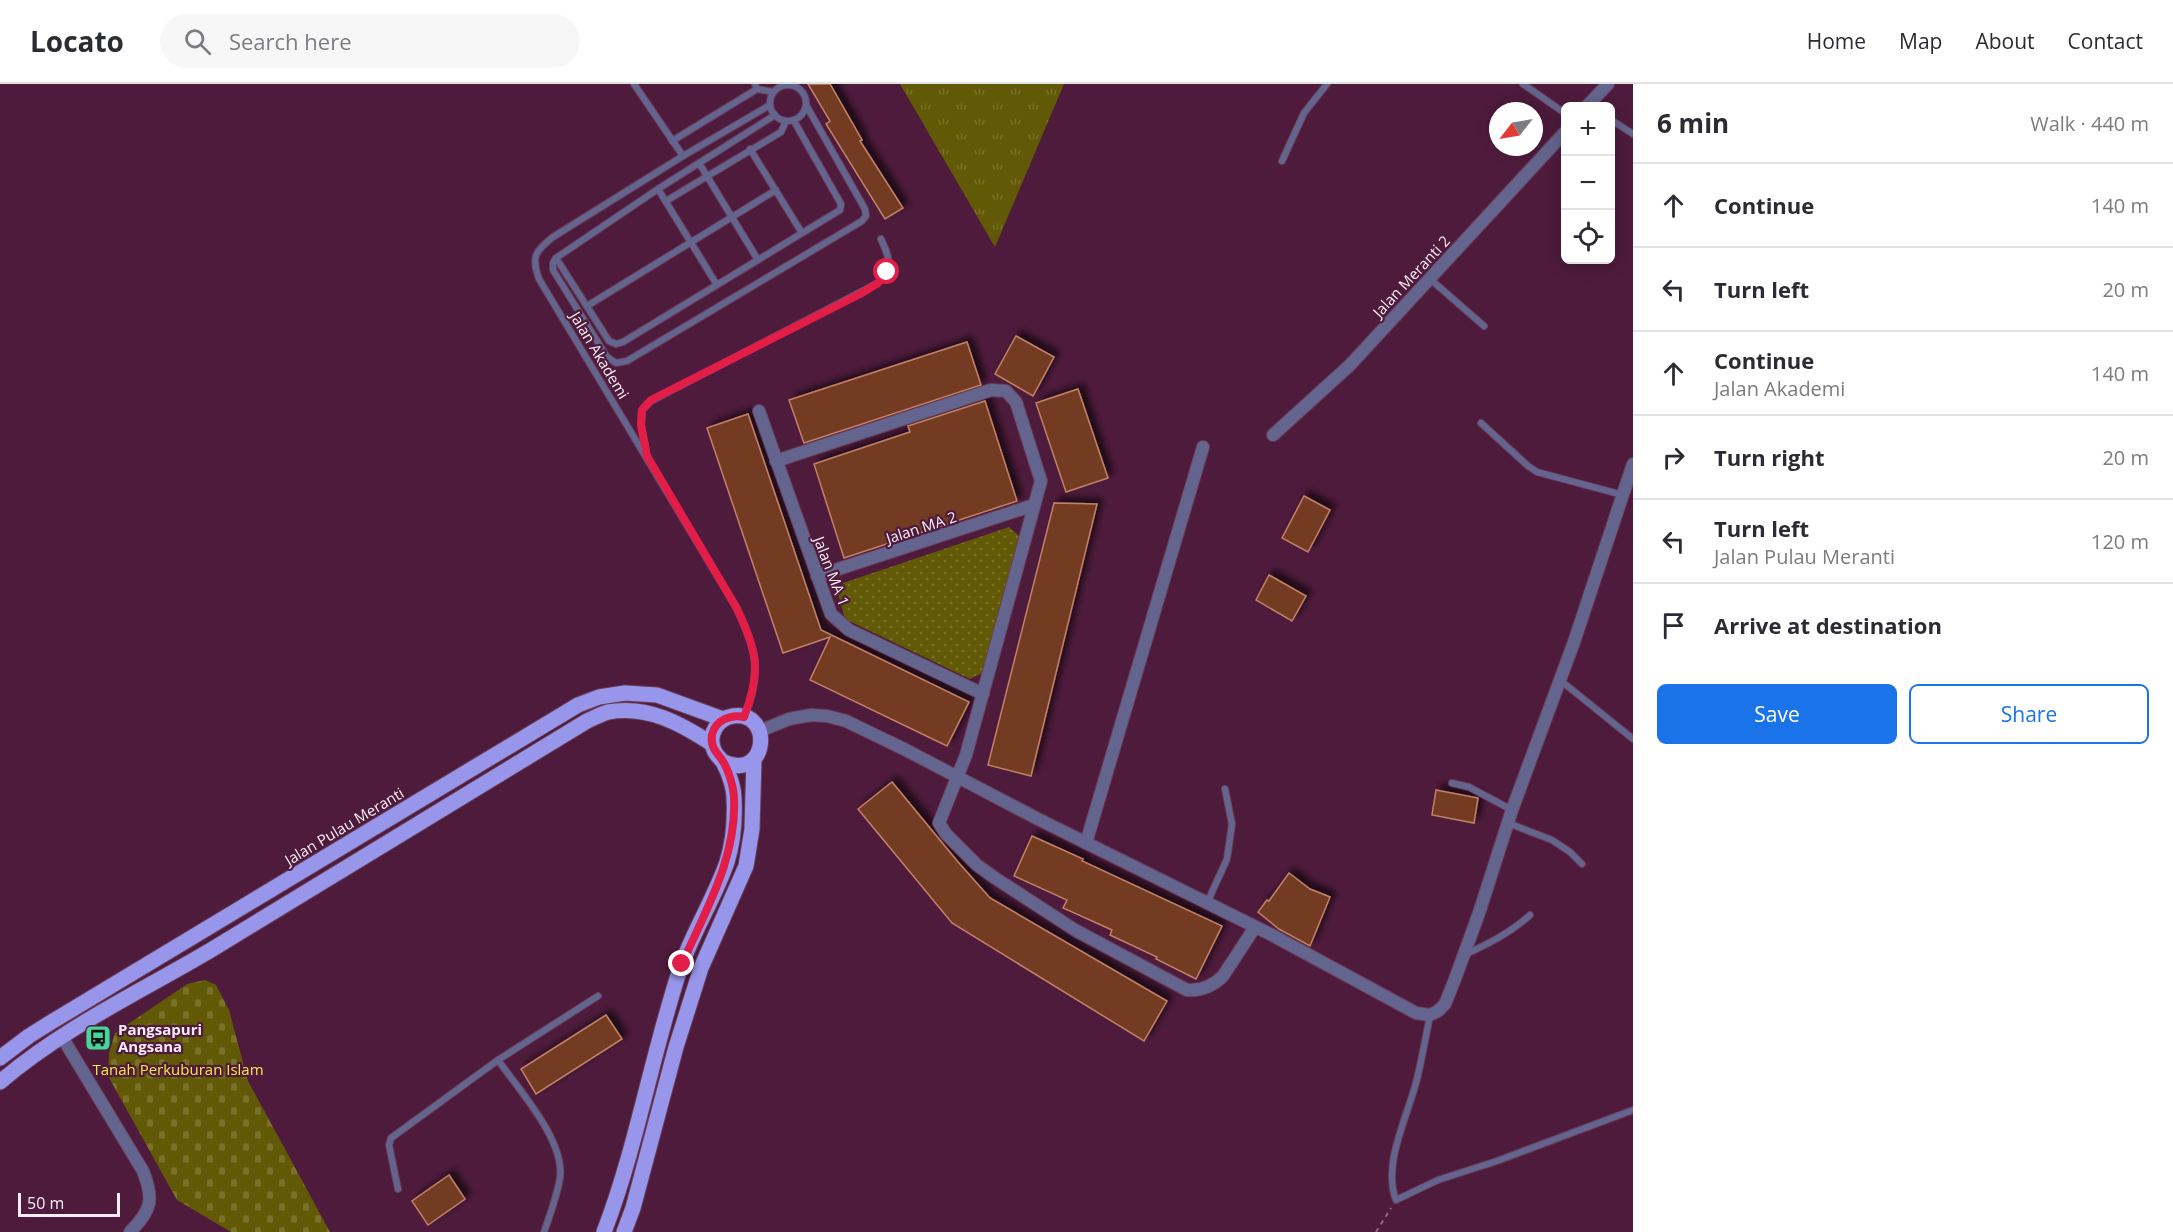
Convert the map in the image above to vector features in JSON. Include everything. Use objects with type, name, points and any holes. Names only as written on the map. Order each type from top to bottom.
[{"type":"main road","name":"Jalan Pulau Meranti","points":[[0,1058],[53,1021],[578,705],[599,697],[625,693],[657,695],[723,719]]},
{"type":"main road","points":[[0,1082],[40,1050],[607,712],[638,710],[681,724],[712,744]]},
{"type":"main road","points":[[624,1232],[633,1208],[676,1047],[701,968],[746,866],[752,829],[754,759],[761,746],[760,730],[751,720],[744,717],[737,715],[723,719],[714,730],[712,744],[714,751],[730,765],[742,765],[754,759]]},
{"type":"main road","points":[[604,1232],[616,1200],[682,964],[727,861],[734,824],[735,796],[724,762]]},
{"type":"street","points":[[1592,102],[1608,84]]},
{"type":"street","name":"Jalan Meranti 2","points":[[1273,435],[1350,365],[1561,136]]},
{"type":"street","points":[[776,461],[991,390],[1006,391],[1016,402],[1041,481],[959,777],[939,823],[946,834],[977,865],[1075,930],[1187,990],[1197,991],[1216,983],[1255,927]]},
{"type":"street","name":"Jalan MA 1","points":[[759,411],[831,614],[849,630],[983,694]]},
{"type":"street","points":[[1086,843],[1203,447]]},
{"type":"street","points":[[760,730],[789,719],[811,715],[846,721],[1255,927],[1416,1013],[1430,1015],[1445,1004],[1464,955],[1512,810],[1560,680],[1633,464]]},
{"type":"street","name":"Jalan MA 2","points":[[817,576],[1034,505]]},
{"type":"street","points":[[62,1037],[143,1171],[150,1190],[149,1204],[142,1220],[130,1232]]},
{"type":"lane","points":[[634,84],[683,156]]},
{"type":"lane","points":[[1282,161],[1304,113],[1327,84]]},
{"type":"lane","points":[[1523,84],[1561,111]]},
{"type":"lane","points":[[775,116],[658,189],[556,258],[553,270],[607,357],[616,363],[627,361],[862,221],[866,216],[865,209],[798,88],[789,85],[780,87],[773,92],[770,105],[775,116],[786,122],[794,121],[802,115],[806,105]]},
{"type":"lane","points":[[672,141],[756,86],[773,92]]},
{"type":"lane","name":"Jalan Akademi","points":[[744,717],[757,677],[748,631],[647,456],[539,279],[534,264],[539,248],[553,237],[770,105]]},
{"type":"lane","points":[[556,258],[609,341],[616,344],[623,342],[840,210],[841,204],[794,121]]},
{"type":"lane","points":[[666,201],[781,132],[786,122]]},
{"type":"lane","points":[[1615,122],[1633,134]]},
{"type":"lane","points":[[750,149],[802,233]]},
{"type":"lane","points":[[699,163],[758,260]]},
{"type":"lane","points":[[658,189],[717,285]]},
{"type":"lane","points":[[586,306],[776,190]]},
{"type":"lane","points":[[647,456],[641,425],[642,410],[651,400],[878,283],[887,272],[890,258],[881,239]]},
{"type":"lane","points":[[1429,278],[1484,326]]},
{"type":"lane","points":[[1481,423],[1537,472],[1623,495]]},
{"type":"lane","points":[[1560,680],[1633,739]]},
{"type":"lane","points":[[1452,783],[1469,787],[1512,810]]},
{"type":"lane","points":[[1207,903],[1227,859],[1232,824],[1226,789]]},
{"type":"lane","points":[[1508,823],[1552,840],[1570,852],[1582,864]]},
{"type":"lane","points":[[1464,955],[1491,943],[1530,915]]},
{"type":"lane","points":[[398,1189],[389,1145],[391,1138],[498,1060],[598,996]]},
{"type":"lane","points":[[1430,1015],[1417,1080],[1392,1170],[1392,1189],[1396,1200],[1438,1180],[1633,1110]]},
{"type":"lane","points":[[498,1060],[543,1124],[558,1153],[560,1176],[544,1232]]},
{"type":"path","points":[[1376,1232],[1396,1200]]},
{"type":"green space","points":[[900,84],[1064,84],[995,247]]},
{"type":"green space","points":[[1009,527],[1020,537],[984,672],[970,679],[845,619],[838,594],[843,583]]},
{"type":"green space","name":"Tanah Perkuburan Islam","points":[[205,980],[216,985],[229,1010],[248,1081],[330,1232],[231,1232],[177,1200],[108,1076],[109,1053],[115,1033],[187,984]]},
{"type":"building","points":[[808,84],[830,84],[862,140],[860,141],[903,208],[885,219],[826,124],[830,121]]},
{"type":"building","points":[[1016,336],[1054,357],[1033,396],[995,374]]},
{"type":"building","points":[[967,342],[981,385],[804,443],[789,400]]},
{"type":"building","points":[[1078,389],[1108,478],[1066,492],[1036,403]]},
{"type":"building","points":[[985,401],[1017,501],[844,558],[814,464],[910,432],[908,426]]},
{"type":"building","points":[[748,414],[821,630],[969,702],[947,746],[810,680],[830,637],[783,653],[707,428]]},
{"type":"building","points":[[1304,496],[1330,510],[1308,552],[1282,538]]},
{"type":"building","points":[[1054,503],[1097,504],[1031,776],[988,765]]},
{"type":"building","points":[[1269,575],[1306,596],[1292,621],[1256,600]]},
{"type":"building","points":[[892,782],[990,898],[1167,1001],[1144,1041],[952,923],[858,809]]},
{"type":"building","points":[[1436,790],[1478,798],[1474,823],[1432,815]]},
{"type":"building","points":[[1032,836],[1222,926],[1196,979],[1156,959],[1157,957],[1110,935],[1112,930],[1063,908],[1067,900],[1014,876]]},
{"type":"building","points":[[1289,873],[1310,889],[1330,897],[1310,946],[1279,929],[1258,912]]},
{"type":"building","points":[[606,1015],[622,1039],[536,1094],[521,1069]]},
{"type":"building","points":[[449,1175],[465,1199],[428,1225],[412,1201]]},
{"type":"place","name":"Pangsapuri Angsana","points":[[98,1038]]},
{"type":"route","points":[[682,964],[727,861],[734,824],[735,796],[724,762],[714,751],[712,737],[714,730],[723,719],[737,715],[744,717],[757,677],[748,631],[647,456],[641,425],[642,410],[651,400],[860,294],[878,283],[887,272]]}]
